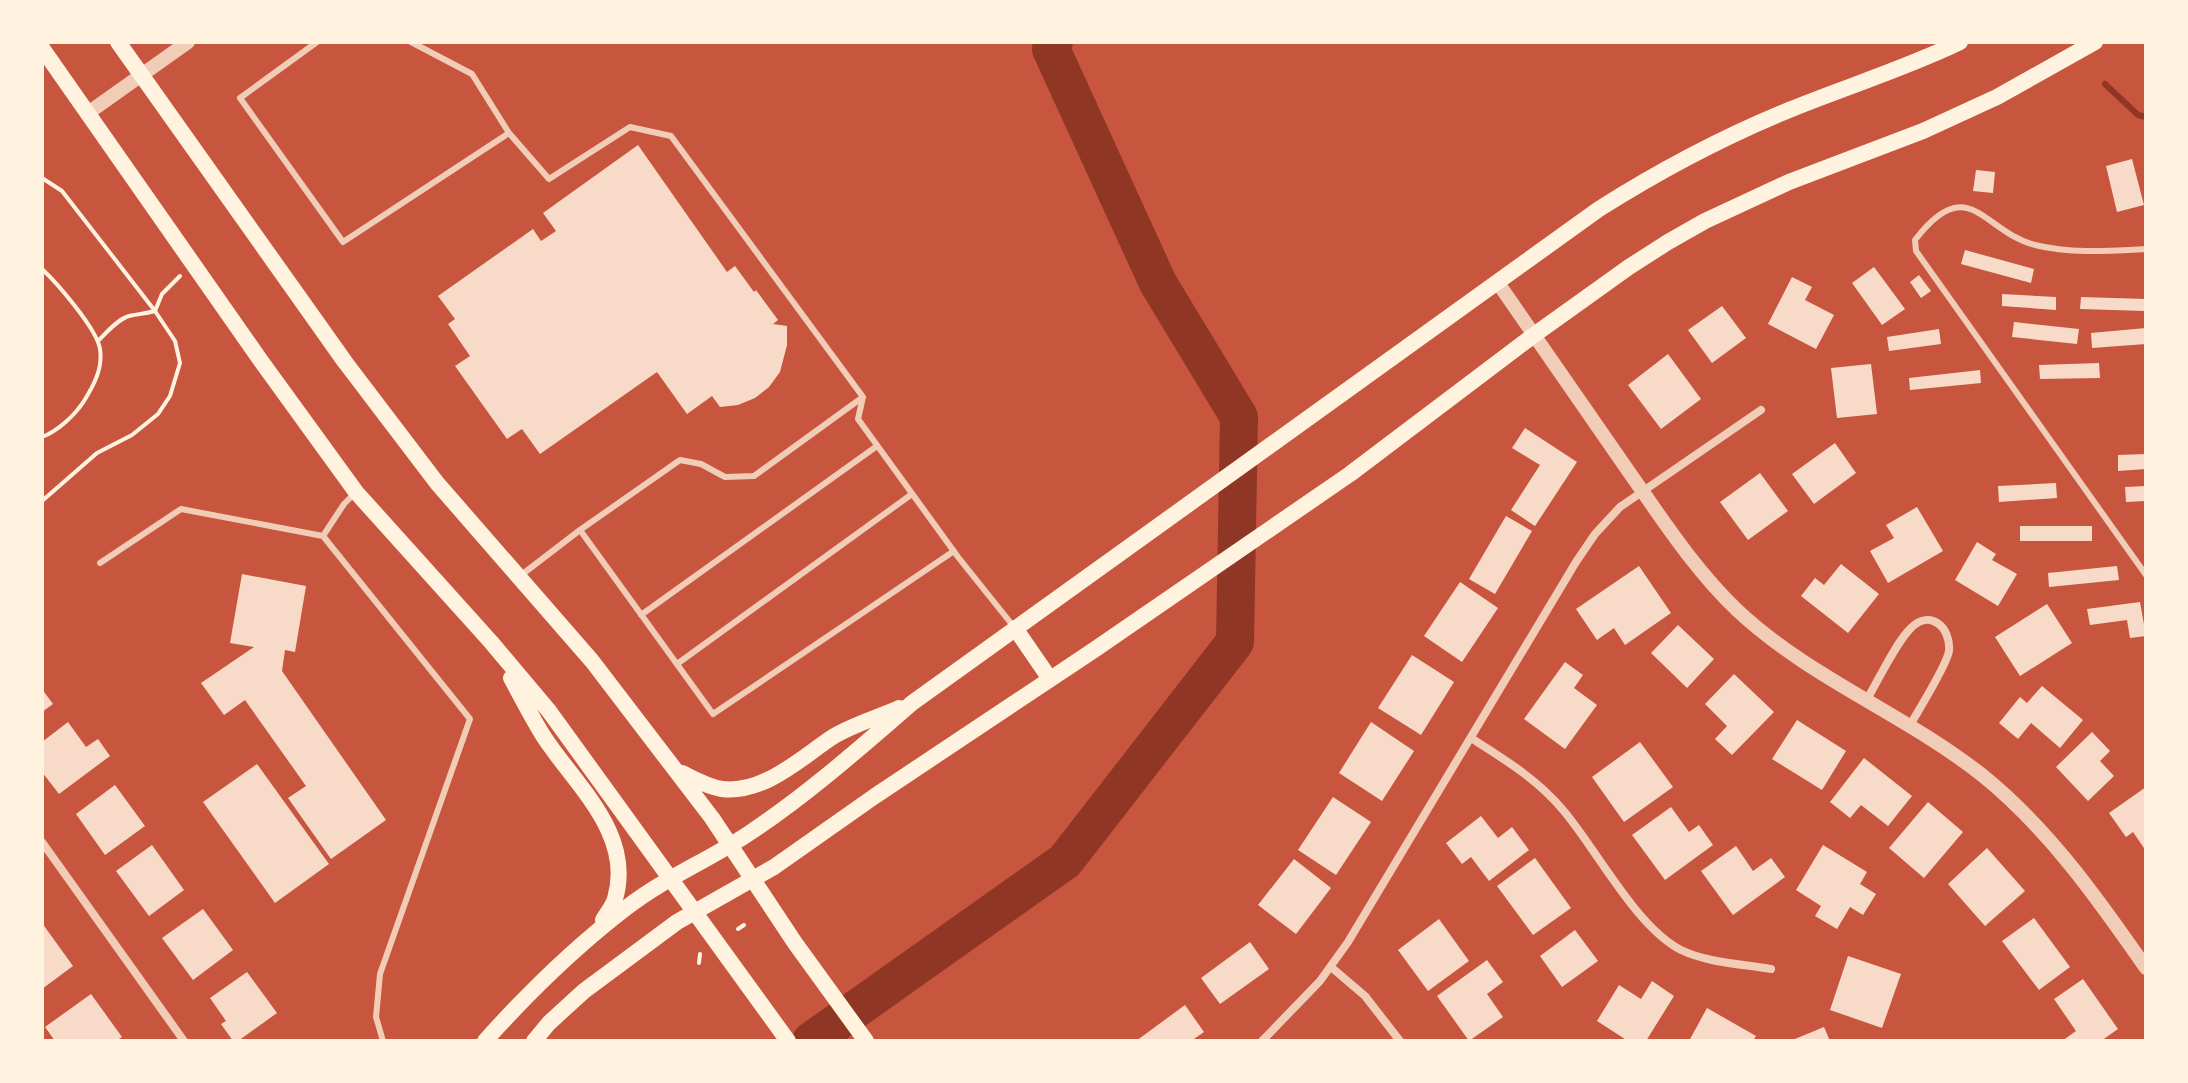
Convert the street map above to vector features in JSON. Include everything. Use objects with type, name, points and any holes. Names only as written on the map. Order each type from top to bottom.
[{"type":"main road","points":[[118,42],[345,362],[437,483],[592,661],[677,771],[866,1041]]},
{"type":"main road","points":[[485,1041],[550,971],[625,908],[750,833],[849,758],[912,703],[1599,209],[1730,135],[1960,42]]},
{"type":"main road","points":[[534,1041],[584,991],[677,922],[774,867],[1094,650],[1350,474],[1534,335],[1668,242],[1789,182],[1923,131],[1984,103],[2095,42]]},
{"type":"main road","points":[[42,48],[356,492],[549,711],[788,1041]]},
{"type":"main road","points":[[1015,628],[1050,679]]},
{"type":"main road","points":[[491,642],[544,736],[604,819],[617,847],[619,872],[615,901],[595,934]]},
{"type":"main road","points":[[677,771],[723,789],[746,787],[780,775],[834,736],[912,703]]},
{"type":"street","points":[[88,113],[188,42]]},
{"type":"street","points":[[1498,283],[1642,491],[1697,566],[1738,611],[1790,653],[1948,751],[1982,776],[2072,867],[2146,968]]},
{"type":"street","points":[[1262,1041],[1331,967],[1362,920],[1585,547],[1620,507],[1761,410]]},
{"type":"street","points":[[1866,701],[1911,627],[1927,620],[1941,624],[1948,637],[1948,656],[1909,727]]},
{"type":"street","points":[[1471,738],[1513,764],[1547,792],[1643,919],[1665,939],[1692,954],[1771,969]]},
{"type":"street","points":[[42,842],[184,1041]]},
{"type":"street","points":[[1331,967],[1365,996],[1400,1041]]},
{"type":"lane","points":[[317,42],[240,98],[343,242],[509,133]]},
{"type":"lane","points":[[411,42],[472,74],[509,133],[549,179],[630,127],[671,136],[863,397],[858,419],[954,551],[1015,628]]},
{"type":"lane","points":[[2146,258],[2143,250],[2082,252],[2034,245],[2017,238],[1978,210],[1959,208],[1945,211],[1927,224],[1915,240],[1916,251],[2146,575]]},
{"type":"lane","points":[[518,577],[680,460],[701,464],[725,477],[754,476],[863,397]]},
{"type":"lane","points":[[641,615],[877,446]]},
{"type":"lane","points":[[323,536],[344,504],[356,492]]},
{"type":"lane","points":[[677,664],[912,494]]},
{"type":"lane","points":[[100,563],[181,509],[323,536],[470,719],[380,974],[376,1017],[383,1041]]},
{"type":"lane","points":[[580,530],[713,714],[954,551]]},
{"type":"path","points":[[42,178],[62,191],[155,311],[175,341],[180,363],[170,396],[158,414],[132,435],[97,453],[42,501]]},
{"type":"path","points":[[42,269],[77,309],[98,341],[101,365],[94,386],[78,409],[50,434],[42,437]]},
{"type":"path","points":[[98,341],[129,316],[155,311],[162,294],[182,274]]},
{"type":"path","points":[[738,929],[744,925]]},
{"type":"path","points":[[699,963],[700,954]]},
{"type":"building","points":[[638,145],[727,272],[735,266],[778,320],[773,324],[787,326],[787,345],[780,372],[769,387],[755,398],[738,405],[720,407],[712,396],[687,414],[657,372],[540,454],[522,429],[507,439],[455,366],[470,356],[448,324],[455,319],[438,296],[533,229],[541,241],[556,231],[543,213]]},
{"type":"building","points":[[2132,159],[2144,205],[2117,212],[2106,166]]},
{"type":"building","points":[[1976,170],[1995,172],[1993,193],[1973,191]]},
{"type":"building","points":[[1965,250],[2034,269],[2031,283],[1961,264]]},
{"type":"building","points":[[1874,267],[1905,309],[1882,325],[1852,283]]},
{"type":"building","points":[[1919,275],[1931,291],[1921,298],[1910,282]]},
{"type":"building","points":[[1792,277],[1812,287],[1805,300],[1834,315],[1816,349],[1768,324]]},
{"type":"building","points":[[2002,294],[2056,297],[2056,310],[2002,306]]},
{"type":"building","points":[[2081,297],[2146,299],[2145,311],[2080,309]]},
{"type":"building","points":[[1722,306],[1746,338],[1712,363],[1688,330]]},
{"type":"building","points":[[2014,322],[2079,329],[2077,344],[2012,337]]},
{"type":"building","points":[[2146,328],[2146,344],[2092,348],[2091,333]]},
{"type":"building","points":[[1939,329],[1941,344],[1889,351],[1887,337]]},
{"type":"building","points":[[1668,354],[1701,399],[1661,429],[1628,385]]},
{"type":"building","points":[[2099,363],[2100,378],[2040,379],[2039,365]]},
{"type":"building","points":[[1871,364],[1877,414],[1837,418],[1831,368]]},
{"type":"building","points":[[1980,370],[1981,383],[1910,390],[1909,378]]},
{"type":"building","points":[[1525,428],[1577,462],[1535,526],[1511,510],[1540,465],[1512,448]]},
{"type":"building","points":[[1835,443],[1856,473],[1814,504],[1792,474]]},
{"type":"building","points":[[2146,454],[2146,469],[2118,471],[2118,455]]},
{"type":"building","points":[[1760,473],[1788,511],[1748,540],[1720,502]]},
{"type":"building","points":[[2056,483],[2057,498],[1999,502],[1998,486]]},
{"type":"building","points":[[2146,486],[2146,501],[2126,502],[2125,487]]},
{"type":"building","points":[[1917,507],[1943,551],[1888,583],[1870,551],[1894,538],[1886,525]]},
{"type":"building","points":[[1506,516],[1532,531],[1495,594],[1469,579]]},
{"type":"building","points":[[2020,526],[2092,526],[2092,541],[2020,541]]},
{"type":"building","points":[[1977,542],[1996,554],[1992,560],[2017,574],[1998,606],[1955,580]]},
{"type":"building","points":[[1841,564],[1879,594],[1848,633],[1801,596],[1815,578],[1824,585]]},
{"type":"building","points":[[1639,566],[1671,613],[1625,645],[1614,628],[1597,640],[1576,609]]},
{"type":"building","points":[[2117,566],[2119,580],[2049,587],[2048,573]]},
{"type":"building","points":[[242,574],[306,586],[295,652],[285,650],[282,671],[386,820],[331,859],[288,798],[306,786],[245,700],[224,715],[201,683],[254,647],[230,643]]},
{"type":"building","points":[[1460,582],[1498,608],[1462,662],[1424,636]]},
{"type":"building","points":[[2140,602],[2146,636],[2130,638],[2127,620],[2090,625],[2087,609]]},
{"type":"building","points":[[2047,604],[2072,643],[2020,676],[1995,637]]},
{"type":"building","points":[[1678,625],[1714,659],[1687,688],[1651,653]]},
{"type":"building","points":[[1412,655],[1454,682],[1421,735],[1378,708]]},
{"type":"building","points":[[1565,662],[1583,675],[1574,688],[1597,705],[1565,749],[1524,719]]},
{"type":"building","points":[[1734,674],[1774,712],[1732,755],[1715,739],[1727,726],[1705,704]]},
{"type":"building","points":[[2042,686],[2083,720],[2060,748],[2031,723],[2018,739],[1999,723],[2020,697],[2027,703]]},
{"type":"building","points":[[42,689],[53,704],[42,712]]},
{"type":"building","points":[[1797,720],[1846,751],[1822,790],[1772,759]]},
{"type":"building","points":[[68,722],[86,747],[98,739],[110,756],[59,794],[42,772],[42,742]]},
{"type":"building","points":[[1371,722],[1414,751],[1382,801],[1339,773]]},
{"type":"building","points":[[2092,732],[2110,751],[2100,761],[2114,776],[2088,801],[2056,767]]},
{"type":"building","points":[[1640,742],[1673,787],[1624,822],[1592,777]]},
{"type":"building","points":[[1864,758],[1912,796],[1888,826],[1861,805],[1850,818],[1830,802]]},
{"type":"building","points":[[257,764],[329,864],[275,903],[203,802]]},
{"type":"building","points":[[115,785],[145,826],[105,855],[76,814]]},
{"type":"building","points":[[2146,787],[2146,851],[2133,832],[2126,837],[2109,813]]},
{"type":"building","points":[[1333,797],[1371,822],[1336,875],[1298,850]]},
{"type":"building","points":[[1928,802],[1963,832],[1924,878],[1889,848]]},
{"type":"building","points":[[1671,807],[1689,832],[1699,825],[1713,845],[1665,880],[1632,835]]},
{"type":"building","points":[[1481,816],[1498,838],[1512,827],[1529,850],[1489,881],[1471,857],[1462,864],[1446,843]]},
{"type":"building","points":[[152,845],[184,890],[149,916],[116,871]]},
{"type":"building","points":[[1823,845],[1867,872],[1860,884],[1876,894],[1863,915],[1850,907],[1837,929],[1815,916],[1821,906],[1796,890]]},
{"type":"building","points":[[1736,846],[1753,871],[1771,858],[1785,877],[1733,915],[1701,871]]},
{"type":"building","points":[[1987,848],[2025,891],[1985,926],[1948,884]]},
{"type":"building","points":[[1535,858],[1571,908],[1533,935],[1497,886]]},
{"type":"building","points":[[1294,859],[1331,888],[1296,934],[1258,905]]},
{"type":"building","points":[[203,909],[233,950],[193,980],[162,938]]},
{"type":"building","points":[[2034,918],[2070,967],[2039,990],[2002,941]]},
{"type":"building","points":[[1439,919],[1469,961],[1428,991],[1398,950]]},
{"type":"building","points":[[42,923],[73,966],[42,989]]},
{"type":"building","points":[[1575,930],[1598,961],[1562,987],[1540,956]]},
{"type":"building","points":[[1250,942],[1269,969],[1220,1004],[1201,978]]},
{"type":"building","points":[[1848,956],[1901,974],[1882,1028],[1830,1010]]},
{"type":"building","points":[[1487,960],[1503,982],[1487,994],[1503,1017],[1469,1041],[1437,996]]},
{"type":"building","points":[[247,972],[277,1013],[238,1041],[233,1041],[221,1024],[226,1021],[210,998]]},
{"type":"building","points":[[2083,979],[2118,1029],[2101,1041],[2062,1041],[2076,1031],[2054,999]]},
{"type":"building","points":[[1652,981],[1674,996],[1646,1041],[1628,1041],[1597,1021],[1619,985],[1641,999]]},
{"type":"building","points":[[91,994],[122,1037],[116,1041],[55,1041],[45,1027]]},
{"type":"building","points":[[1185,1005],[1204,1032],[1191,1041],[1136,1041]]},
{"type":"building","points":[[1707,1008],[1756,1036],[1753,1041],[1689,1041]]},
{"type":"building","points":[[1824,1027],[1830,1041],[1790,1041]]},
{"type":"waterway","points":[[811,1041],[1065,861],[1235,642],[1239,417],[1158,283],[1051,49],[1054,42]]},
{"type":"waterway","points":[[2105,84],[2138,115],[2146,117]]}]
